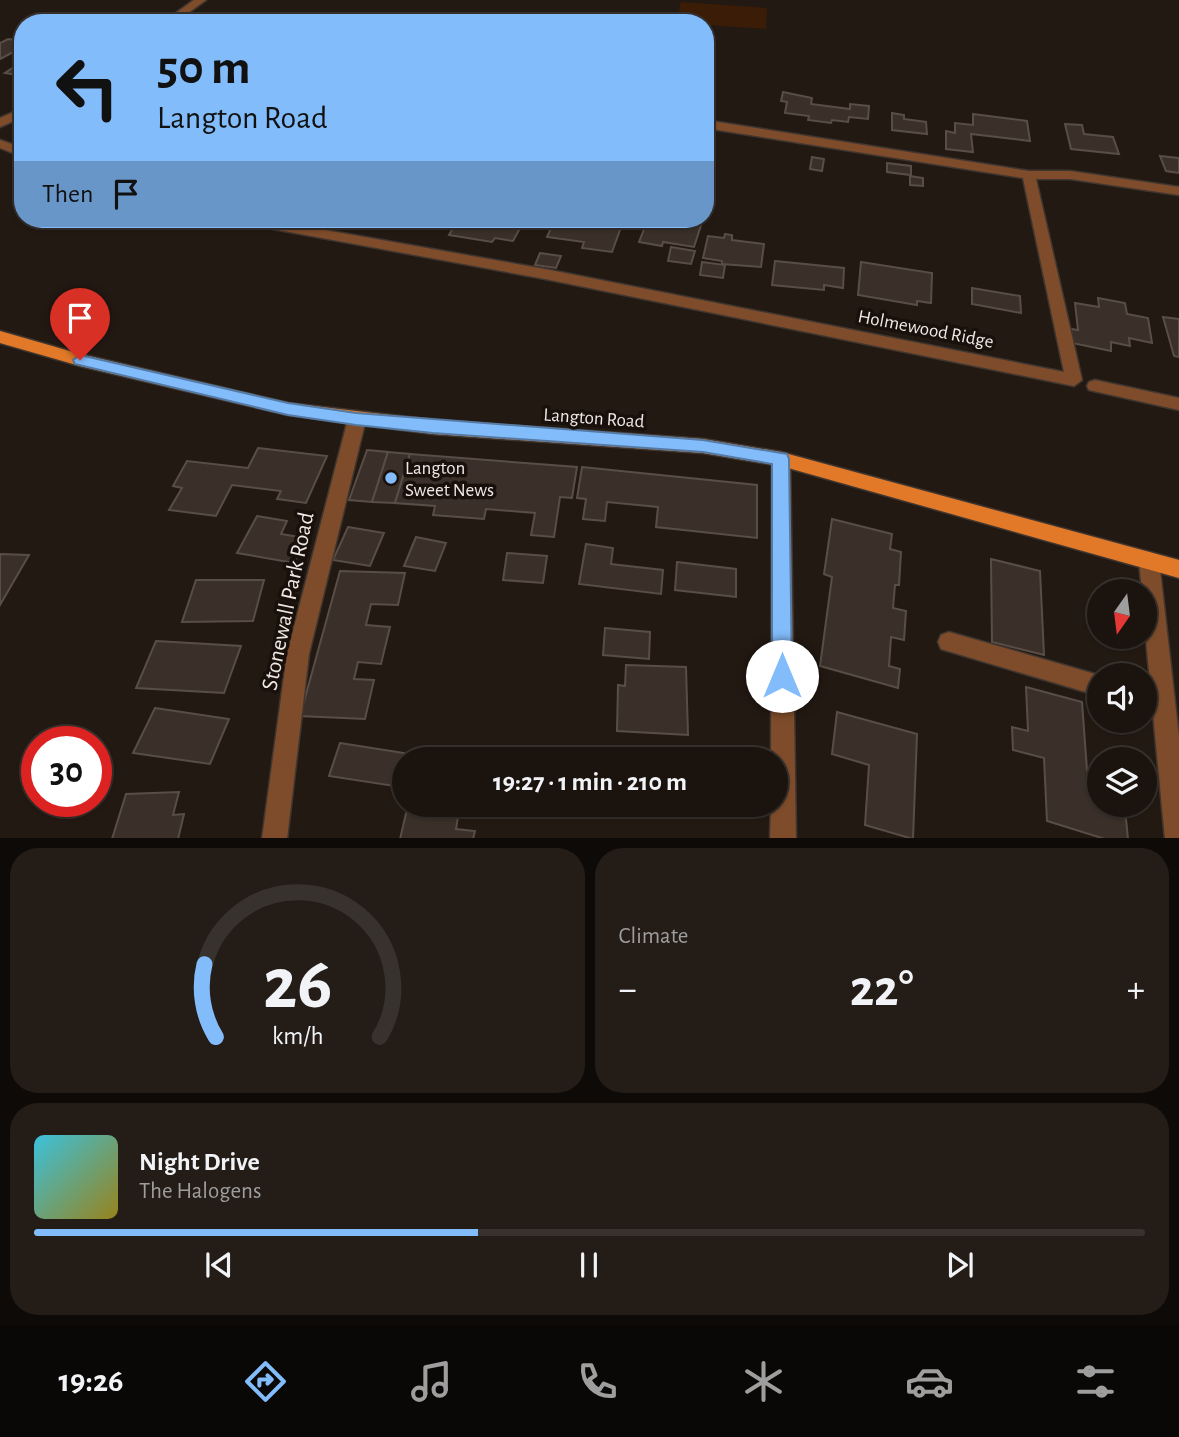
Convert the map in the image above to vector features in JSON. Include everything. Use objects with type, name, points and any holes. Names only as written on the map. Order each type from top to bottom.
[{"type":"main road","name":"Langton Road","points":[[0,337],[80,360],[288,409],[447,428],[703,446],[781,459],[1179,569]]},
{"type":"street","points":[[180,14],[201,0]]},
{"type":"street","points":[[714,125],[1029,175],[1070,176],[1179,191]]},
{"type":"street","name":"Holmewood Ridge","points":[[291,228],[545,274],[1074,380],[1029,175]]},
{"type":"street","points":[[1095,386],[1179,404]]},
{"type":"street","name":"Stonewall Park Road","points":[[274,838],[298,654],[356,419]]},
{"type":"street","points":[[781,459],[783,838]]},
{"type":"street","points":[[1149,561],[1153,663]]},
{"type":"street","points":[[949,642],[1087,682]]},
{"type":"street","points":[[1157,718],[1178,838]]},
{"type":"shaded area","points":[[681,2],[767,8],[766,29],[714,26],[714,14],[678,14]]},
{"type":"building","points":[[8,39],[14,40],[14,52],[0,59],[0,43]]},
{"type":"building","points":[[14,67],[14,74],[5,73]]},
{"type":"building","points":[[783,92],[812,98],[811,104],[850,109],[850,104],[869,106],[868,119],[849,117],[848,122],[832,120],[831,123],[808,120],[809,116],[785,113],[787,102],[781,101]]},
{"type":"building","points":[[892,113],[904,115],[904,119],[926,122],[927,134],[892,130]]},
{"type":"building","points":[[973,114],[1027,121],[1030,141],[971,134],[973,152],[946,149],[946,131],[955,133],[955,123],[973,125]]},
{"type":"building","points":[[1065,124],[1082,125],[1084,134],[1113,137],[1119,154],[1071,149]]},
{"type":"building","points":[[1160,156],[1179,158],[1179,173],[1166,171]]},
{"type":"building","points":[[812,157],[824,159],[822,171],[810,169]]},
{"type":"building","points":[[887,163],[911,166],[911,175],[887,172]]},
{"type":"building","points":[[910,176],[923,178],[923,186],[910,185]]},
{"type":"building","points":[[453,228],[520,228],[513,241],[495,238],[492,242],[449,235]]},
{"type":"building","points":[[551,228],[621,228],[612,252],[582,248],[584,242],[547,237]]},
{"type":"building","points":[[644,228],[700,228],[694,247],[663,242],[662,246],[639,242]]},
{"type":"building","points":[[725,234],[732,235],[732,240],[764,244],[761,267],[722,264],[722,261],[703,258],[708,236],[724,238]]},
{"type":"building","points":[[671,247],[695,251],[691,264],[668,261]]},
{"type":"building","points":[[540,253],[561,256],[556,268],[535,265]]},
{"type":"building","points":[[775,261],[844,268],[843,288],[824,285],[824,290],[772,285]]},
{"type":"building","points":[[702,262],[725,265],[723,278],[700,275]]},
{"type":"building","points":[[861,262],[932,273],[931,303],[917,301],[917,305],[858,295]]},
{"type":"building","points":[[972,288],[1020,296],[1021,313],[972,304]]},
{"type":"building","points":[[1098,298],[1125,303],[1127,314],[1148,318],[1152,343],[1129,338],[1130,346],[1111,342],[1111,351],[1072,343],[1071,329],[1078,330],[1075,303],[1099,307]]},
{"type":"building","points":[[1163,317],[1179,319],[1179,357],[1174,356]]},
{"type":"building","points":[[258,448],[327,456],[306,503],[277,499],[281,491],[232,485],[216,516],[169,510],[182,488],[173,486],[187,461],[248,468]]},
{"type":"building","points":[[367,450],[388,452],[372,502],[349,500]]},
{"type":"building","name":"Langton Sweet News","points":[[388,452],[410,454],[395,503],[372,502]]},
{"type":"building","points":[[410,454],[577,467],[572,498],[560,497],[554,537],[531,535],[535,513],[486,509],[484,519],[433,515],[435,506],[395,503]]},
{"type":"building","points":[[582,467],[757,485],[757,538],[656,527],[658,507],[607,502],[605,521],[583,519],[586,499],[577,498]]},
{"type":"building","points":[[257,516],[287,521],[281,534],[306,538],[294,563],[237,553]]},
{"type":"building","points":[[832,519],[892,534],[890,549],[901,552],[899,585],[895,585],[893,608],[906,611],[904,640],[891,637],[889,666],[900,669],[898,688],[820,666],[832,577],[824,574]]},
{"type":"building","points":[[348,527],[384,533],[370,566],[333,560]]},
{"type":"building","points":[[416,537],[446,543],[435,571],[404,566]]},
{"type":"building","points":[[586,544],[613,548],[611,564],[663,570],[661,594],[579,584]]},
{"type":"building","points":[[507,553],[547,556],[543,583],[503,580]]},
{"type":"building","points":[[0,554],[29,555],[0,605]]},
{"type":"building","points":[[991,559],[1040,571],[1044,655],[992,642]]},
{"type":"building","points":[[677,562],[736,569],[736,597],[675,590]]},
{"type":"building","points":[[340,571],[405,573],[398,605],[371,604],[366,625],[390,627],[381,664],[358,662],[354,679],[374,680],[365,719],[300,716]]},
{"type":"building","points":[[196,580],[264,580],[253,621],[182,622]]},
{"type":"building","points":[[605,628],[650,632],[649,659],[603,655]]},
{"type":"building","points":[[156,641],[241,646],[224,693],[136,688]]},
{"type":"building","points":[[626,665],[686,667],[688,735],[617,731],[618,685],[625,686]]},
{"type":"building","points":[[1026,687],[1082,702],[1087,817],[1126,817],[1128,838],[1102,838],[1047,821],[1044,758],[1013,750],[1012,727],[1028,731]]},
{"type":"building","points":[[155,708],[229,719],[210,764],[133,753]]},
{"type":"building","points":[[837,712],[917,734],[913,838],[865,825],[869,765],[832,754]]},
{"type":"building","points":[[340,743],[392,751],[392,786],[329,776]]},
{"type":"building","points":[[179,792],[173,815],[184,814],[178,838],[112,838],[126,794]]},
{"type":"building","points":[[405,817],[458,817],[456,829],[475,831],[473,838],[400,838]]},
{"type":"place","name":"Langton Sweet News","points":[[391,478]]},
{"type":"route","points":[[80,360],[288,409],[356,419],[703,446],[781,459],[782,676]]}]
